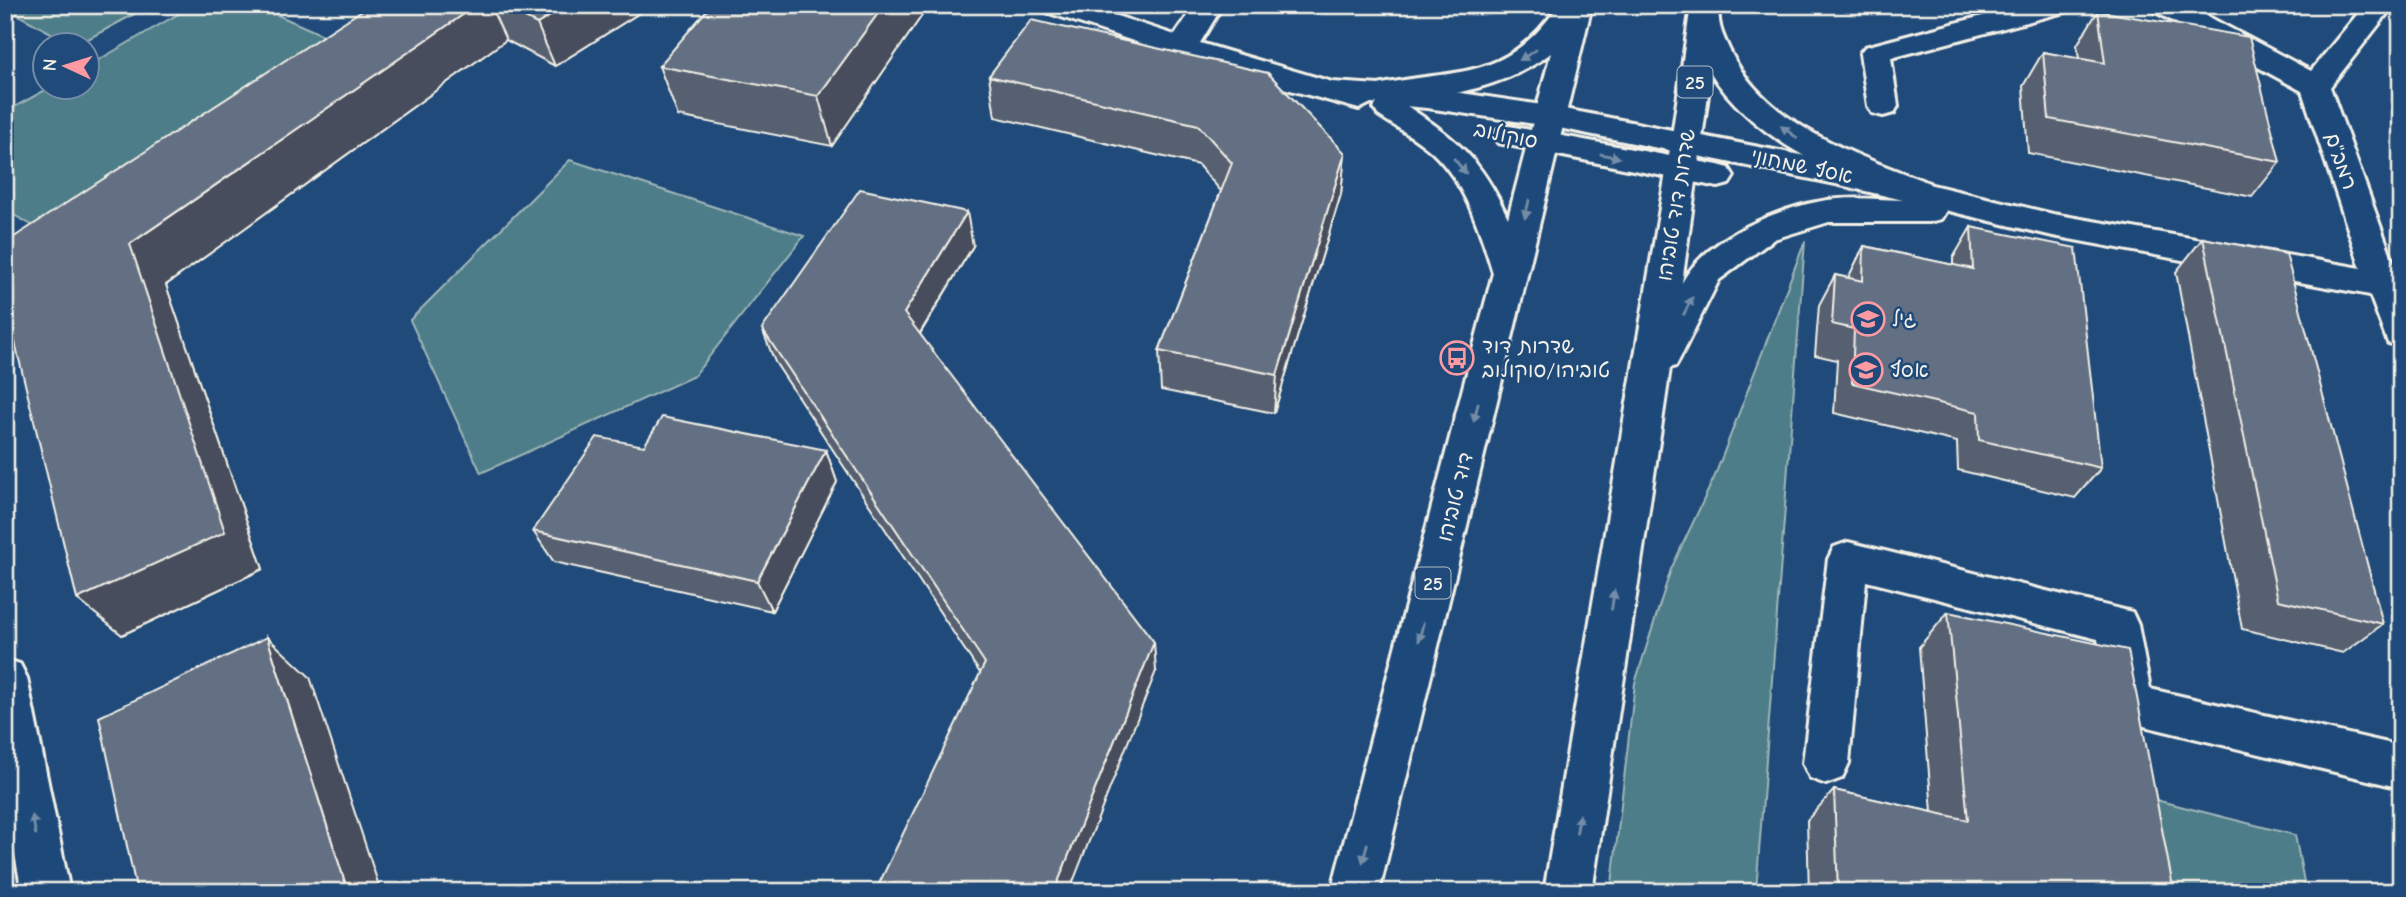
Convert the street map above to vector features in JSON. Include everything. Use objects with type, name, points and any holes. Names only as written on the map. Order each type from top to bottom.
[{"type":"main road","name":"סוקולוב","points":[[1053,5],[1247,68],[1334,91],[1684,156]]},
{"type":"main road","points":[[1183,46],[1209,5]]},
{"type":"main road","points":[[1385,101],[1490,74],[1525,58],[1543,46],[1576,5]]},
{"type":"main road","name":"25","points":[[1546,130],[1576,5]]},
{"type":"main road","points":[[1883,106],[1875,53],[2058,5]]},
{"type":"main road","points":[[2164,5],[2315,86],[2380,5]]},
{"type":"main road","points":[[1704,13],[1733,82],[1760,111],[1813,149],[1923,201]]},
{"type":"main road","name":"שדרות דוד טוביהו","points":[[1646,389],[1704,13]]},
{"type":"main road","name":"רמב\"ם","points":[[2315,86],[2391,285],[2401,334]]},
{"type":"main road","points":[[1385,101],[1444,146],[1466,173],[1494,223],[1511,274]]},
{"type":"main road","name":"דוד טוביהו","points":[[1355,892],[1546,130]]},
{"type":"main road","name":"אסף שמחוני","points":[[1684,156],[2391,285]]},
{"type":"main road","points":[[1646,389],[1705,272],[1762,231],[1828,211],[1923,201]]},
{"type":"main road","name":"25","points":[[1568,892],[1646,389]]},
{"type":"main road","points":[[1826,763],[1847,559],[2118,625],[2131,705],[2401,767]]},
{"type":"main road","points":[[5,678],[46,892]]},
{"type":"green space","points":[[5,5],[151,5],[101,32],[49,32],[5,8]]},
{"type":"green space","points":[[194,5],[255,5],[366,54],[67,245],[5,210],[5,112],[32,97],[32,102],[102,102],[102,58]]},
{"type":"green space","points":[[570,160],[804,236],[694,376],[481,473],[410,320]]},
{"type":"green space","points":[[1805,241],[1756,892],[1611,892],[1635,683],[1671,569],[1714,478]]},
{"type":"green space","points":[[2144,797],[2295,835],[2306,892],[2157,892]]},
{"type":"building","points":[[370,5],[477,5],[130,244],[225,532],[77,599],[5,301],[5,243]]},
{"type":"building","points":[[499,5],[568,5],[537,24]]},
{"type":"building","points":[[711,5],[884,5],[818,96],[659,66]]},
{"type":"building","points":[[2098,11],[2249,37],[2280,162],[2049,119],[2043,52],[2105,63]]},
{"type":"building","points":[[1031,20],[1268,73],[1345,153],[1277,375],[1159,351],[1232,163],[1198,125],[989,76]]},
{"type":"building","points":[[860,189],[967,212],[904,313],[1154,642],[1054,892],[875,892],[985,663],[762,329]]},
{"type":"building","points":[[1971,227],[2076,248],[2101,468],[1979,440],[1978,412],[1852,383],[1854,329],[1832,324],[1835,275],[1863,281],[1864,246],[1973,269]]},
{"type":"building","points":[[2203,238],[2286,254],[2383,624],[2278,600]]},
{"type":"building","points":[[662,417],[826,450],[757,581],[533,531],[597,437],[644,446]]},
{"type":"building","points":[[1948,612],[2128,650],[2174,892],[1838,892],[1834,790],[1968,820]]},
{"type":"building","points":[[267,637],[348,892],[137,892],[99,717]]},
{"type":"place","name":"גיל","points":[[1868,319]]},
{"type":"place","name":"שדרות דוד טוביהו/סוקולוב","points":[[1457,358]]},
{"type":"place","name":"אסף","points":[[1866,370]]}]
